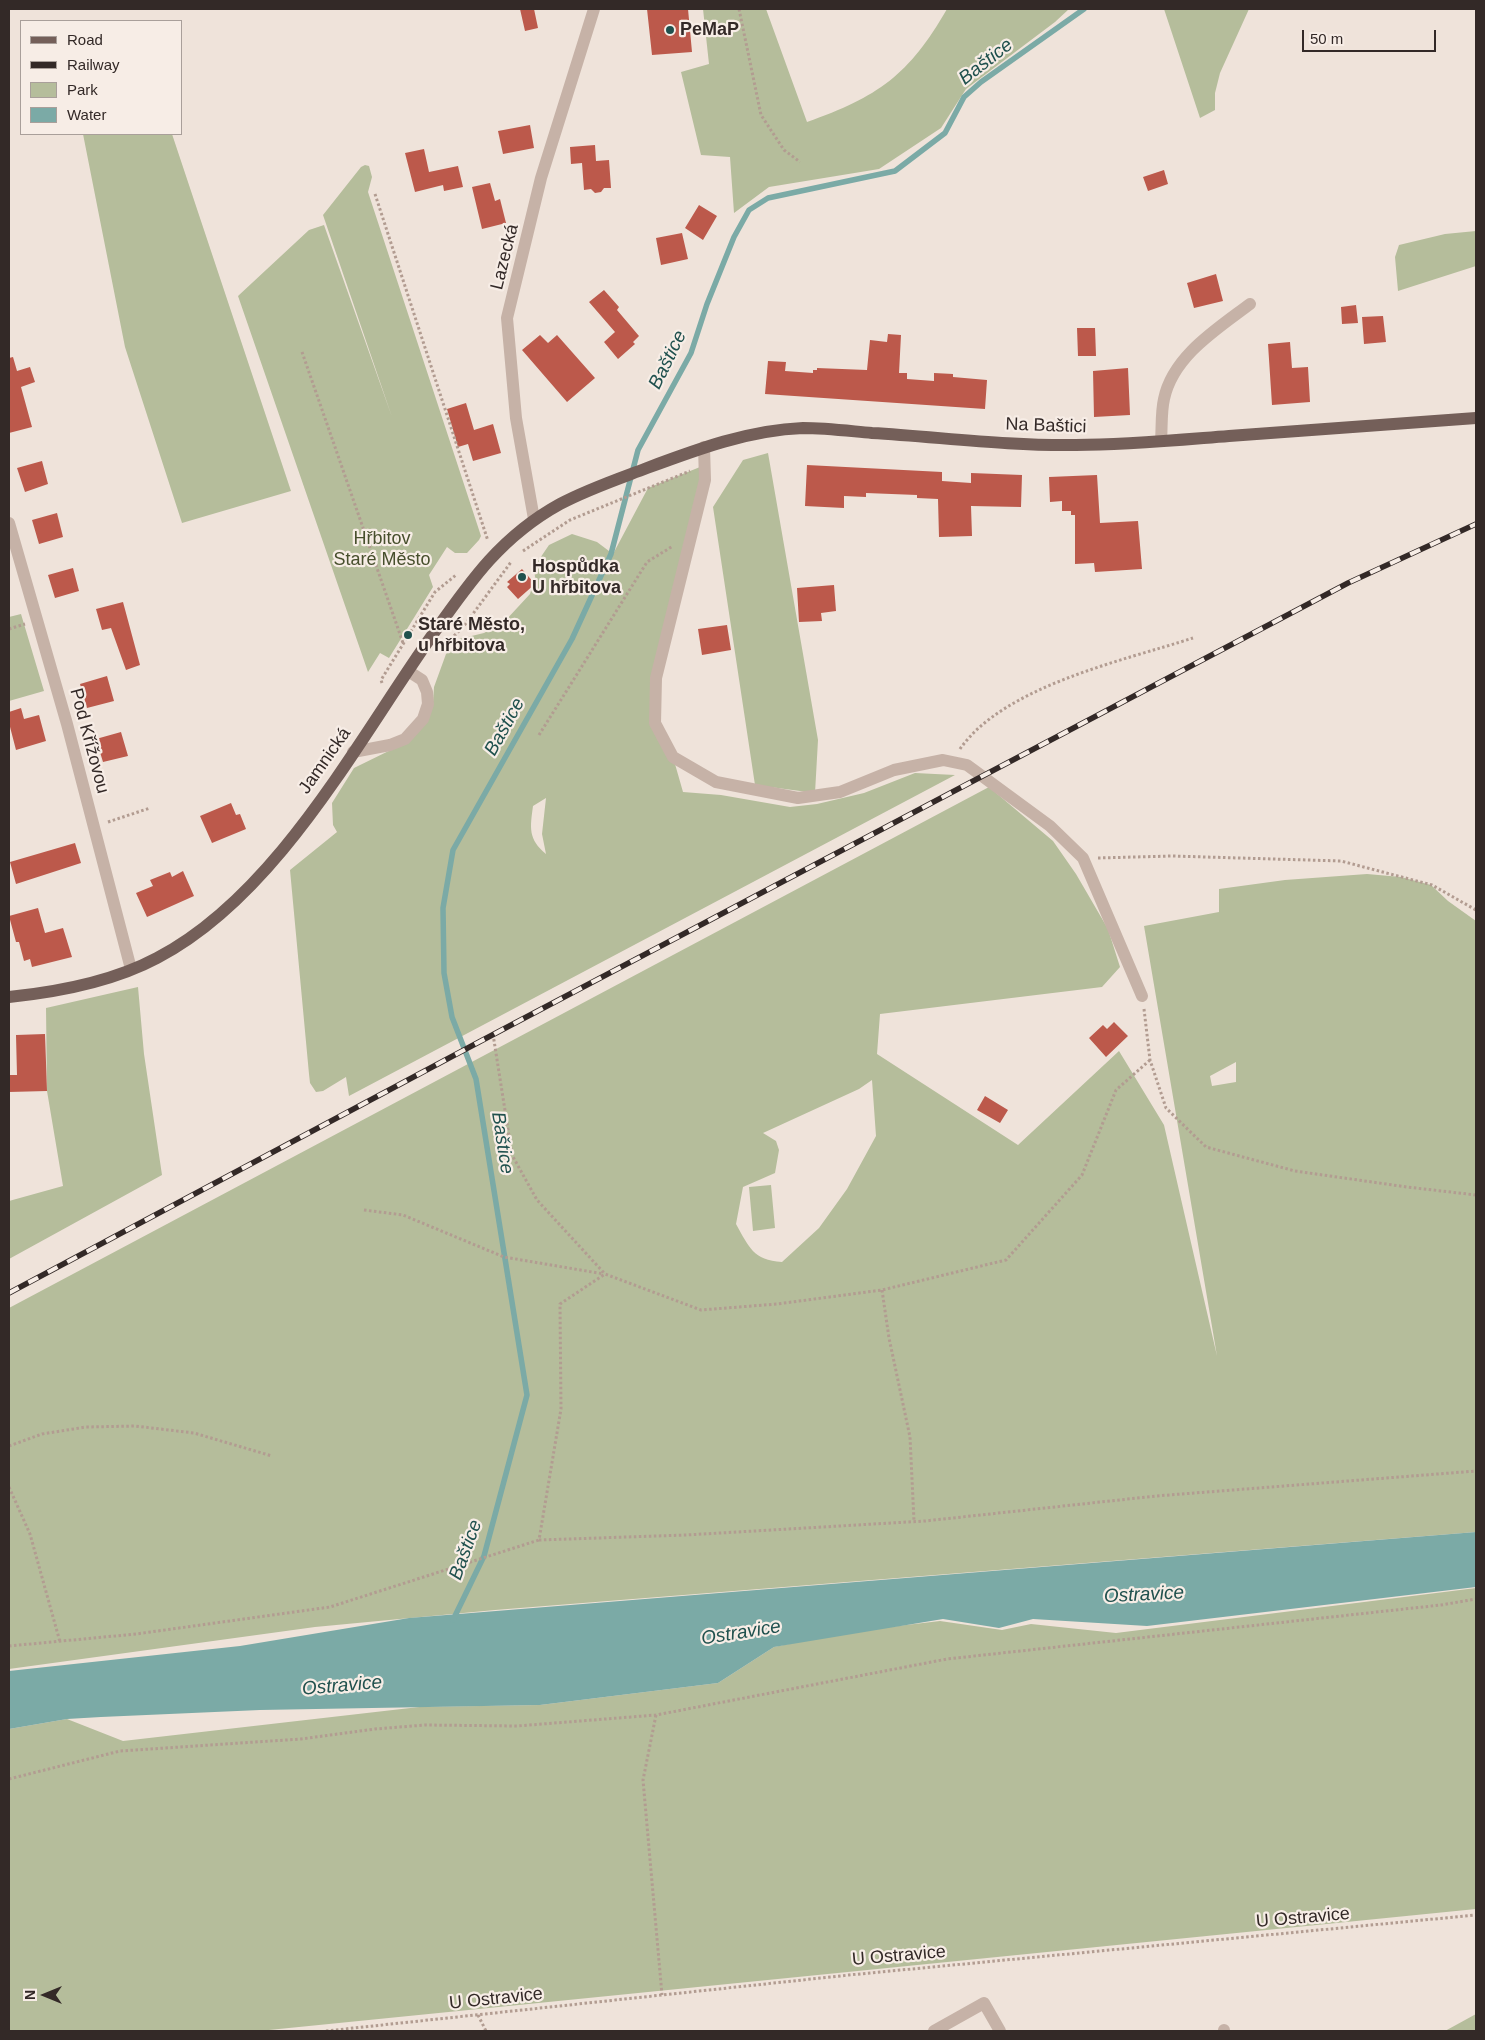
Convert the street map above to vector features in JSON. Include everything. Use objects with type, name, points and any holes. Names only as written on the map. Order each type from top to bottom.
[{"type":"main road","name":"Na Baštici","points":[[622,477],[704,447],[758,433],[805,428],[1051,445],[1162,441],[1476,418]]},
{"type":"main road","name":"Jamnická","points":[[9,997],[54,991],[96,981],[131,969],[155,959],[204,928],[265,871],[315,807],[469,583],[492,556],[534,519],[582,493],[622,477]]},
{"type":"street","name":"Lazecká","points":[[534,519],[516,418],[508,318],[542,178],[594,9]]},
{"type":"street","points":[[1162,441],[1164,398],[1177,365],[1213,332],[1250,304]]},
{"type":"street","points":[[704,447],[705,480],[656,678],[655,723],[673,757],[716,782],[798,798],[840,792],[894,770],[943,760],[967,765],[1050,826],[1083,858],[1142,996]]},
{"type":"street","name":"Pod Křížovou","points":[[9,523],[67,724],[131,969]]},
{"type":"street","points":[[353,752],[390,745],[405,739],[423,718],[428,704],[428,692],[422,680],[408,671]]},
{"type":"street","points":[[934,2031],[984,2003],[1000,2031]]},
{"type":"path","points":[[739,9],[762,115],[784,150],[800,162]]},
{"type":"path","points":[[375,194],[492,556]]},
{"type":"path","points":[[302,352],[403,644]]},
{"type":"path","points":[[522,551],[570,520],[648,488]]},
{"type":"path","points":[[539,735],[646,562],[690,539]]},
{"type":"path","points":[[464,626],[515,556]]},
{"type":"path","points":[[379,691],[382,685],[381,680],[424,610]]},
{"type":"path","points":[[950,761],[970,734],[1005,707],[1062,680],[1193,638]]},
{"type":"path","points":[[94,827],[150,808]]},
{"type":"path","points":[[1083,858],[1172,856],[1340,861],[1432,885],[1476,910]]},
{"type":"path","points":[[1142,996],[1150,1060],[1166,1108],[1206,1146],[1295,1171],[1407,1187],[1476,1194]]},
{"type":"path","points":[[493,1034],[512,1155],[537,1200],[605,1274]]},
{"type":"path","points":[[364,1210],[403,1214],[504,1257],[605,1274],[701,1310],[777,1304],[882,1290],[1006,1260],[1082,1175],[1116,1090],[1150,1060]]},
{"type":"path","points":[[539,1540],[561,1409],[560,1304],[605,1274]]},
{"type":"path","points":[[882,1290],[889,1338],[910,1437],[914,1521]]},
{"type":"path","points":[[9,1446],[42,1434],[86,1427],[135,1426],[194,1434],[272,1456]]},
{"type":"path","points":[[9,1646],[136,1634],[330,1608],[539,1540],[686,1535],[914,1521],[1156,1496],[1476,1472]]},
{"type":"path","points":[[9,1487],[30,1534],[58,1642]]},
{"type":"path","points":[[9,1779],[120,1751],[302,1739],[375,1729],[425,1726],[517,1726],[656,1715],[946,1659],[1412,1608],[1476,1599]]},
{"type":"path","points":[[656,1715],[643,1780],[662,1995]]},
{"type":"path","name":"U Ostravice","points":[[326,2031],[849,1975],[1476,1915]]},
{"type":"path","points":[[478,2014],[486,2031]]},
{"type":"green space","points":[[703,9],[766,9],[807,122],[853,103],[889,81],[919,51],[947,9],[1069,9],[1055,22],[966,89],[941,128],[879,169],[769,187],[734,213],[730,157],[701,155],[681,72],[709,64]]},
{"type":"green space","points":[[1164,9],[1249,9],[1220,73],[1215,93],[1215,110],[1200,118]]},
{"type":"green space","points":[[83,135],[172,135],[291,491],[182,523],[125,347]]},
{"type":"green space","name":"Hřbitov Staré Město","points":[[369,166],[372,177],[368,192],[481,536],[467,553],[455,553],[447,547],[429,575],[433,587],[389,658],[380,653],[368,672],[238,296],[309,230],[324,225],[392,417],[323,215],[361,167]]},
{"type":"green space","points":[[1476,231],[1476,266],[1398,291],[1395,257],[1399,245],[1445,234]]},
{"type":"green space","points":[[768,453],[818,740],[815,793],[755,785],[713,507],[743,460]]},
{"type":"green space","points":[[705,465],[656,678],[655,723],[673,757],[683,792],[721,795],[790,807],[817,804],[864,793],[915,773],[955,775],[349,1096],[346,1077],[323,1091],[316,1092],[310,1083],[290,870],[337,832],[333,825],[332,803],[354,768],[407,742],[433,702],[434,687],[446,654],[459,639],[484,633],[505,621],[530,594],[535,577],[534,567],[549,545],[572,534],[597,542],[613,554],[648,488]],"holes":[[[546,798],[542,834],[546,854],[540,849],[533,838],[531,827],[533,806]]]},
{"type":"green space","points":[[21,614],[44,691],[9,701],[9,617]]},
{"type":"green space","points":[[989,787],[1053,841],[1076,874],[1108,929],[1120,967],[1102,987],[880,1014],[877,1054],[1018,1145],[1119,1051],[1164,1125],[1217,1356],[1144,926],[1219,912],[1219,889],[1285,880],[1367,874],[1401,877],[1431,885],[1448,901],[1476,921],[1476,1532],[495,1610],[315,1627],[9,1669],[9,1308]],"holes":[[[1236,1062],[1236,1082],[1212,1086],[1210,1076]],[[872,1080],[876,1136],[847,1189],[819,1228],[782,1262],[772,1261],[758,1255],[749,1246],[736,1224],[743,1187],[775,1173],[779,1150],[776,1141],[763,1133],[859,1089]]]},
{"type":"green space","points":[[138,987],[144,1054],[162,1175],[9,1259],[9,1201],[63,1186],[47,1091],[46,1008]]},
{"type":"green space","points":[[771,1185],[775,1228],[753,1231],[749,1187]]},
{"type":"green space","points":[[1476,1588],[1476,1909],[259,2031],[9,2031],[9,1729],[67,1719],[123,1741],[419,1707],[540,1705],[718,1683],[774,1647],[847,1632],[940,1621],[1002,1630],[1031,1624],[1116,1633]]},
{"type":"green space","points":[[1476,2014],[1476,2031],[1445,2031]]},
{"type":"water","name":"Ostravice","points":[[1476,1532],[1476,1587],[1147,1626],[1033,1619],[999,1628],[943,1619],[774,1647],[718,1683],[540,1705],[260,1710],[101,1717],[67,1719],[9,1729],[9,1671],[240,1646],[409,1618]]},
{"type":"building","points":[[520,9],[534,9],[538,28],[525,31]]},
{"type":"building","name":"PeMaP","points":[[647,9],[688,9],[692,52],[652,55]]},
{"type":"building","points":[[530,125],[534,148],[503,154],[498,131]]},
{"type":"building","points":[[595,145],[596,161],[609,160],[611,188],[604,188],[601,192],[595,193],[591,189],[584,190],[582,163],[571,164],[570,147]]},
{"type":"building","points":[[424,149],[429,172],[458,166],[463,187],[444,191],[443,185],[415,192],[405,153]]},
{"type":"building","points":[[1164,170],[1168,184],[1148,191],[1143,177]]},
{"type":"building","points":[[490,183],[495,201],[500,199],[506,223],[482,229],[472,187]]},
{"type":"building","points":[[699,205],[717,216],[703,240],[685,228]]},
{"type":"building","points":[[682,233],[688,259],[661,265],[656,238]]},
{"type":"building","points":[[1216,274],[1223,301],[1194,308],[1187,283]]},
{"type":"building","points":[[604,290],[619,307],[617,310],[639,336],[633,342],[635,344],[618,359],[604,342],[615,332],[589,302]]},
{"type":"building","points":[[1356,305],[1358,323],[1342,324],[1341,307]]},
{"type":"building","points":[[1383,316],[1386,342],[1364,344],[1362,317]]},
{"type":"building","points":[[1077,328],[1095,328],[1096,356],[1078,356]]},
{"type":"building","points":[[888,334],[901,335],[899,373],[907,373],[907,379],[934,381],[934,373],[987,380],[985,409],[765,394],[768,361],[786,362],[785,371],[813,373],[813,370],[817,370],[817,368],[867,370],[870,340],[887,342]]},
{"type":"building","points":[[540,335],[548,343],[557,335],[595,378],[567,402],[522,350]]},
{"type":"building","points":[[1290,342],[1292,368],[1308,367],[1310,402],[1272,405],[1268,344]]},
{"type":"building","points":[[13,357],[17,371],[30,367],[35,382],[21,387],[32,427],[9,433],[9,358]]},
{"type":"building","points":[[1128,368],[1130,415],[1094,417],[1093,371]]},
{"type":"building","points":[[466,403],[474,430],[493,424],[501,453],[473,461],[468,444],[458,447],[447,409]]},
{"type":"building","points":[[42,461],[48,484],[25,492],[17,468]]},
{"type":"building","points":[[807,465],[942,472],[942,481],[971,483],[971,473],[1022,475],[1021,507],[971,506],[972,536],[939,537],[938,499],[917,498],[917,495],[866,493],[866,497],[844,496],[844,508],[805,506]]},
{"type":"building","points":[[1097,475],[1100,523],[1138,521],[1142,569],[1095,572],[1094,563],[1075,564],[1075,515],[1071,515],[1071,511],[1062,511],[1062,501],[1050,502],[1049,477]]},
{"type":"building","points":[[57,513],[63,537],[39,544],[32,520]]},
{"type":"building","points":[[73,568],[79,591],[55,598],[48,575]]},
{"type":"building","points":[[522,569],[535,584],[518,599],[507,587],[510,584],[507,582]]},
{"type":"building","points":[[834,585],[836,611],[821,613],[822,621],[799,622],[797,588]]},
{"type":"building","points":[[123,602],[140,665],[126,670],[111,628],[102,630],[96,609]]},
{"type":"building","points":[[727,625],[731,650],[702,655],[698,629]]},
{"type":"building","points":[[107,676],[114,701],[87,708],[80,684]]},
{"type":"building","points":[[21,708],[24,719],[39,715],[46,741],[16,750],[9,723],[9,712]]},
{"type":"building","points":[[121,732],[128,756],[103,762],[96,739]]},
{"type":"building","points":[[231,803],[236,815],[240,814],[246,829],[212,843],[200,816]]},
{"type":"building","points":[[75,843],[81,863],[16,884],[10,862]]},
{"type":"building","points":[[183,871],[194,896],[147,917],[136,893],[153,886],[150,880],[170,872],[172,877]]},
{"type":"building","points":[[38,908],[45,933],[63,928],[72,957],[32,967],[30,959],[24,961],[19,942],[16,942],[9,916]]},
{"type":"building","points":[[1114,1022],[1128,1036],[1106,1057],[1089,1038],[1103,1025],[1107,1029]]},
{"type":"building","points":[[45,1034],[47,1091],[9,1092],[9,1075],[17,1075],[16,1035]]},
{"type":"building","points":[[985,1096],[1008,1110],[1000,1123],[977,1110]]},
{"type":"waterway","name":"Baštice","points":[[453,1620],[484,1556],[527,1395],[476,1079],[452,1017],[444,973],[443,908],[453,850],[572,639],[611,554],[638,450],[691,353],[707,304],[734,237],[749,210],[768,198],[895,171],[945,133],[964,97],[981,82],[1084,9]]},
{"type":"railway","points":[[9,1293],[479,1042],[1348,583],[1476,524]]},
{"type":"place","name":"PeMaP","points":[[670,30]]},
{"type":"place","name":"Hospůdka U hřbitova","points":[[522,577]]},
{"type":"place","name":"Staré Město, u hřbitova","points":[[408,635]]}]
